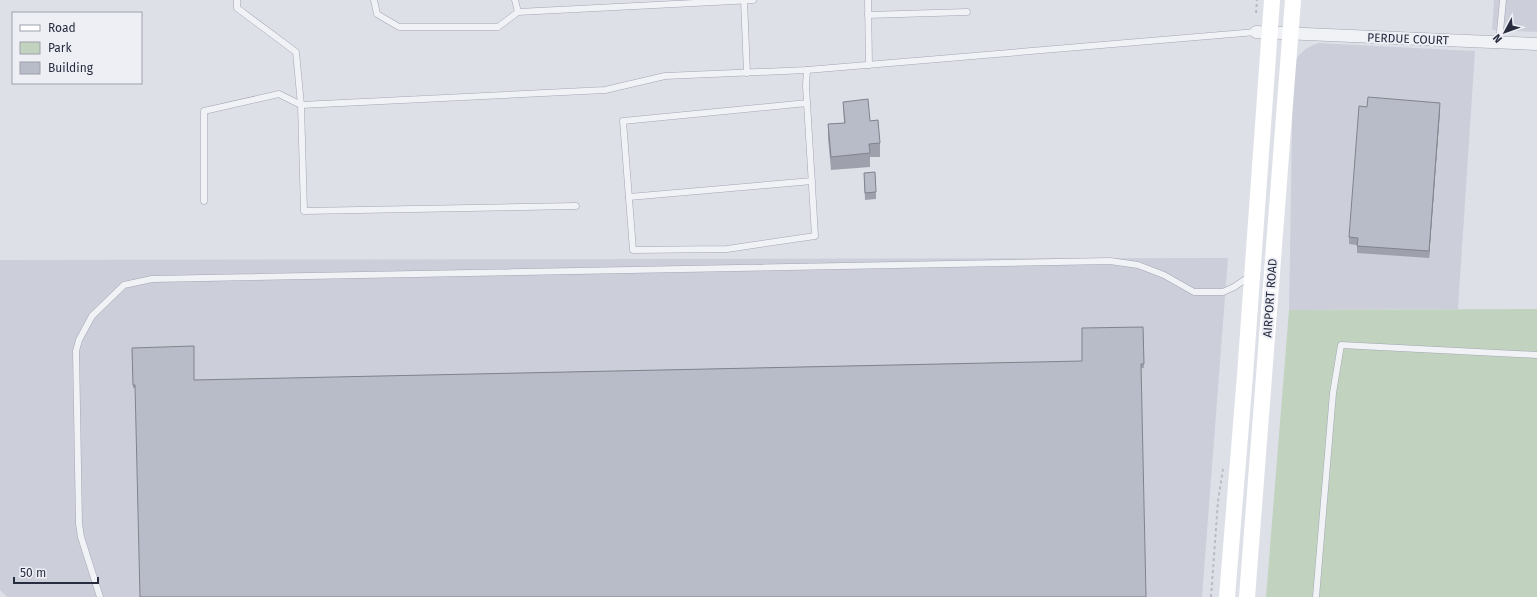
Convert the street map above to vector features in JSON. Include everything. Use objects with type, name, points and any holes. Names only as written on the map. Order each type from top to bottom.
[{"type":"main road","name":"AIRPORT ROAD","points":[[1248,597],[1273,33],[1272,0]]},
{"type":"main road","name":"AIRPORT ROAD","points":[[1227,597],[1252,274],[1273,33],[1293,0]]},
{"type":"street","name":"PERDUE COURT","points":[[1273,33],[1537,44]]},
{"type":"lane","points":[[237,0],[237,8],[296,52],[301,105],[304,211],[576,206]]},
{"type":"lane","points":[[374,0],[376,14],[400,27],[498,27],[518,12],[753,0]]},
{"type":"lane","points":[[515,0],[518,12]]},
{"type":"lane","points":[[868,0],[869,65]]},
{"type":"lane","points":[[1498,42],[1503,0]]},
{"type":"lane","points":[[744,1],[748,73]]},
{"type":"lane","points":[[868,15],[967,12]]},
{"type":"lane","points":[[204,201],[204,111],[278,94],[301,105],[605,90],[665,76],[807,70],[1273,33]]},
{"type":"lane","points":[[807,70],[807,103],[815,236],[727,249],[633,250],[623,121],[807,103]]},
{"type":"lane","points":[[629,197],[812,181]]},
{"type":"lane","points":[[100,597],[81,536],[79,524],[76,351],[79,340],[92,316],[124,285],[152,279],[1110,261],[1138,265],[1164,276],[1194,292],[1223,292],[1234,287],[1252,274]]},
{"type":"lane","points":[[1316,597],[1333,393],[1341,345],[1537,355]]},
{"type":"shaded area","points":[[1494,0],[1537,0],[1537,32],[1492,30]]},
{"type":"shaded area","points":[[1318,43],[1475,51],[1458,309],[1289,310],[1293,66],[1298,56],[1307,48]]},
{"type":"shaded area","points":[[1228,258],[1202,597],[7,597],[0,590],[0,260]]},
{"type":"green space","points":[[1537,309],[1537,597],[1266,597],[1289,310]]},
{"type":"building","points":[[1368,97],[1440,103],[1429,251],[1357,246],[1358,238],[1349,237],[1359,106],[1367,107]]},
{"type":"building","points":[[868,99],[870,121],[878,120],[880,143],[869,144],[870,153],[831,157],[828,124],[845,123],[843,102]]},
{"type":"building","points":[[875,172],[876,192],[865,193],[864,173]]},
{"type":"building","points":[[1143,327],[1144,364],[1141,364],[1146,597],[140,597],[135,385],[133,385],[132,348],[194,346],[194,380],[1082,361],[1082,328]]}]
